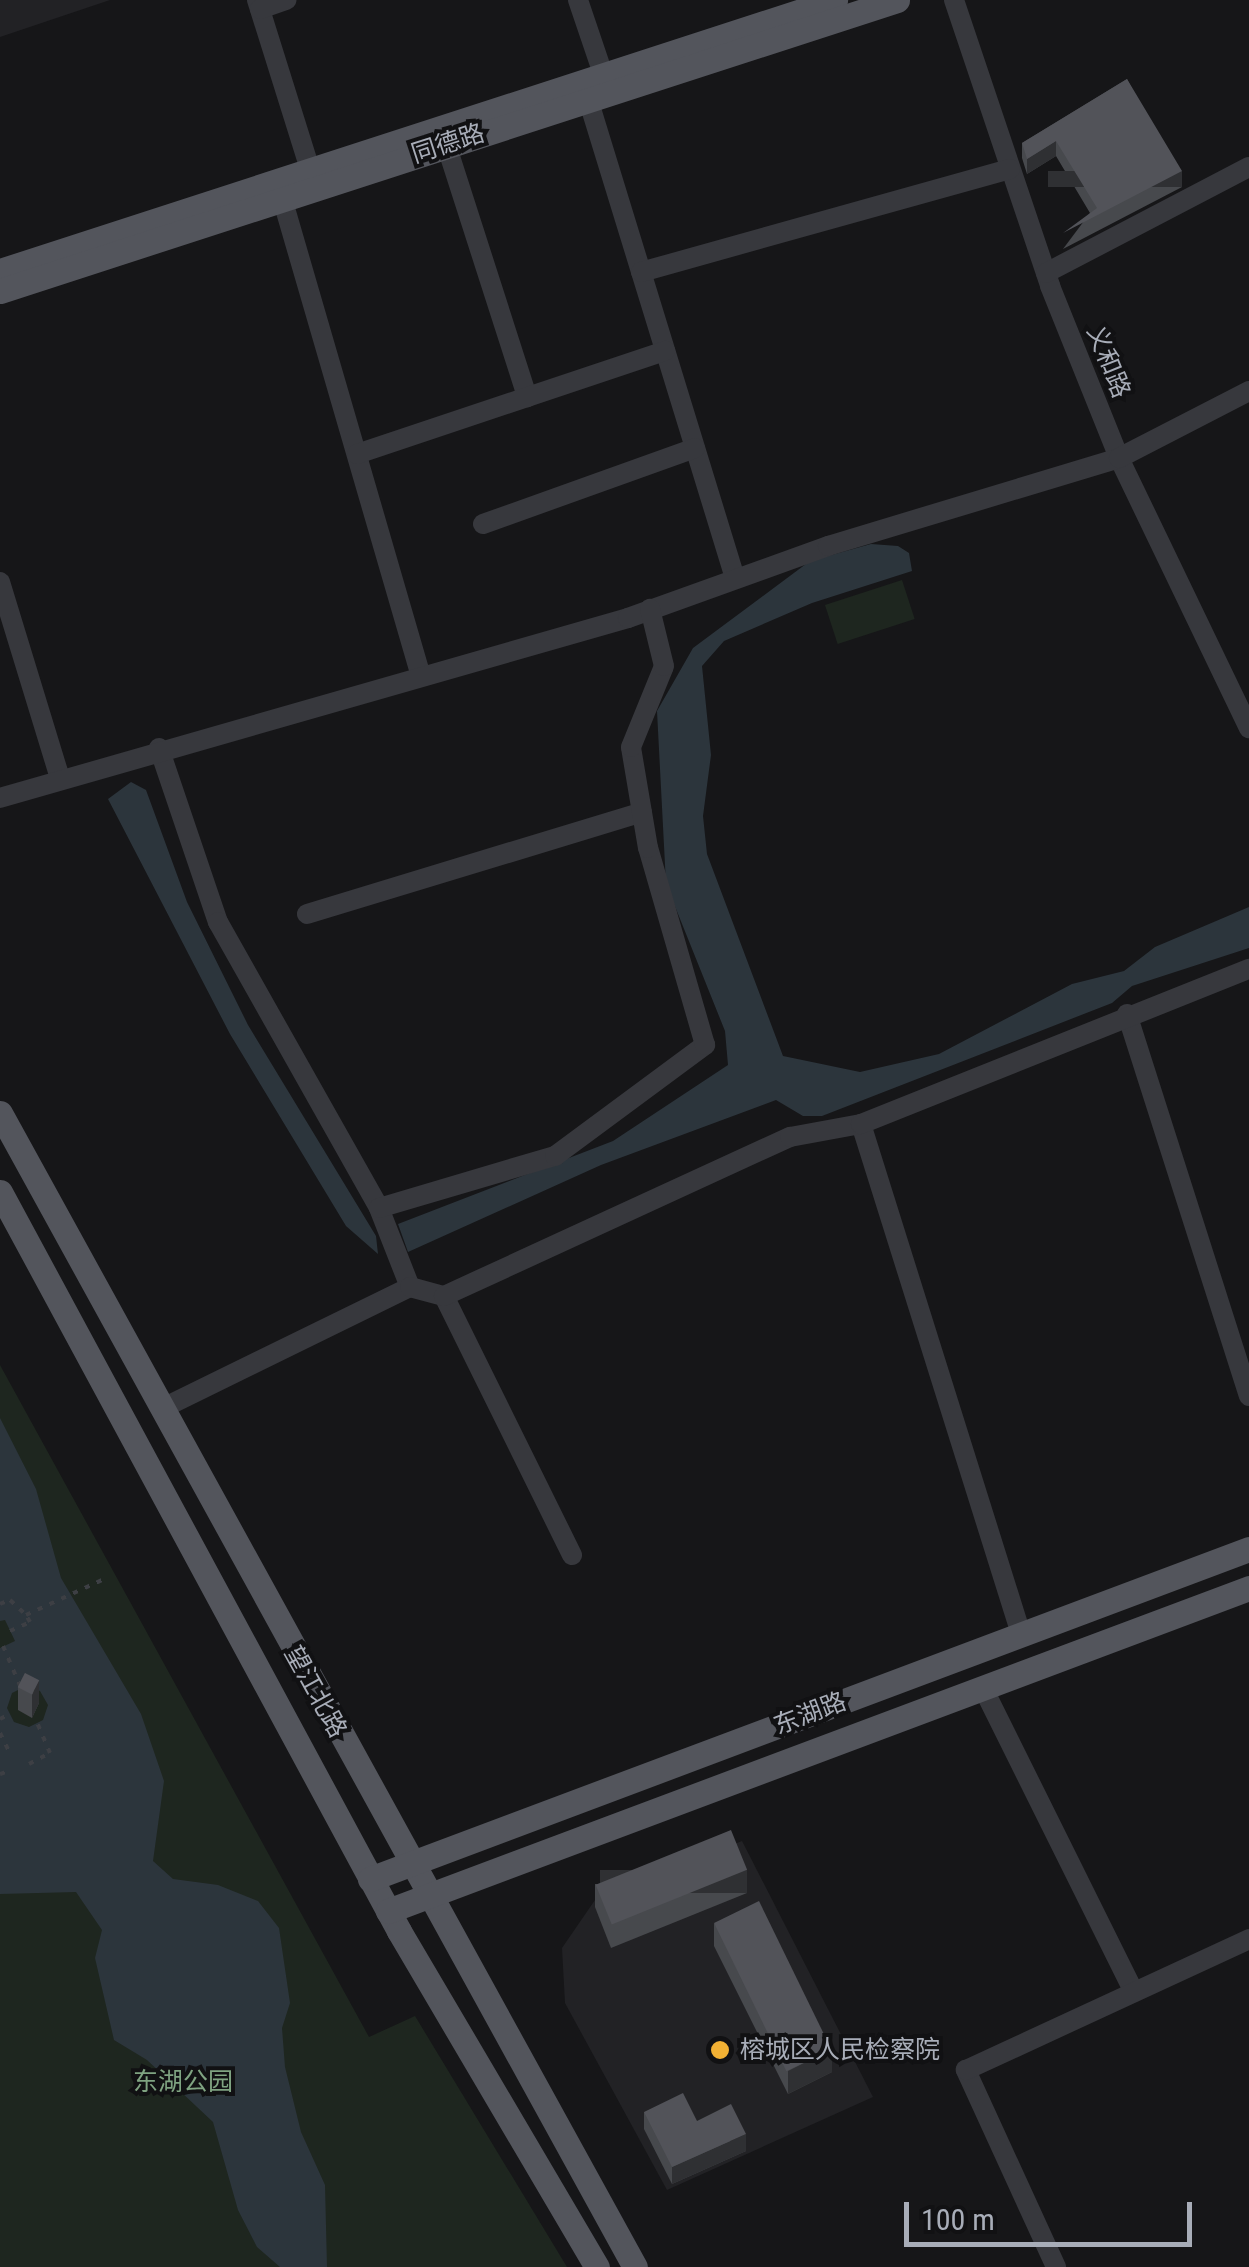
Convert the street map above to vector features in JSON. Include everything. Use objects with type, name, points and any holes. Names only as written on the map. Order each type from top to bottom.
[{"type":"main road","name":"同德路","points":[[0,271],[835,0]]},
{"type":"main road","name":"同德路","points":[[0,291],[897,0]]},
{"type":"main road","name":"望江北路","points":[[0,1113],[426,1897],[635,2267]]},
{"type":"main road","name":"望江北路","points":[[0,1192],[388,1911],[598,2267]]},
{"type":"main road","name":"东湖路","points":[[370,1878],[1249,1549]]},
{"type":"main road","name":"东湖路","points":[[388,1911],[1249,1588]]},
{"type":"street","points":[[286,0],[258,4],[310,169]]},
{"type":"street","points":[[578,0],[603,74]]},
{"type":"street","name":"义和路","points":[[954,0],[1046,273],[1119,458],[1249,728]]},
{"type":"street","points":[[588,99],[735,578]]},
{"type":"street","points":[[446,144],[527,397]]},
{"type":"street","points":[[1046,273],[1249,167]]},
{"type":"street","points":[[641,272],[1010,169]]},
{"type":"street","points":[[282,198],[421,676]]},
{"type":"street","points":[[358,454],[666,351]]},
{"type":"street","points":[[0,798],[159,748],[650,610],[735,578],[1119,458],[1249,391]]},
{"type":"street","points":[[483,524],[695,448]]},
{"type":"street","points":[[0,582],[60,778]]},
{"type":"street","points":[[379,1208],[555,1156],[705,1045],[642,812],[631,747],[664,666],[650,610]]},
{"type":"street","points":[[159,748],[218,922],[379,1208],[410,1287]]},
{"type":"street","points":[[306,914],[642,812]]},
{"type":"street","points":[[160,1408],[410,1287],[444,1296],[790,1138],[861,1124],[1126,1014],[1249,969]]},
{"type":"street","points":[[1126,1014],[1249,1396]]},
{"type":"street","points":[[861,1124],[1021,1634]]},
{"type":"street","points":[[444,1296],[572,1556]]},
{"type":"street","points":[[983,1688],[1134,1992]]},
{"type":"street","points":[[1056,2267],[966,2070],[1249,1939]]},
{"type":"path","points":[[26,1614],[102,1580]]},
{"type":"path","points":[[0,1604],[10,1600],[30,1622],[10,1631]]},
{"type":"path","points":[[3,1646],[21,1688]]},
{"type":"path","points":[[0,1719],[10,1714]]},
{"type":"path","points":[[29,1764],[50,1753],[37,1723]]},
{"type":"path","points":[[0,1733],[12,1756]]},
{"type":"shaded area","points":[[0,0],[110,0],[0,37]]},
{"type":"shaded area","points":[[871,544],[898,546],[909,553],[912,571],[812,603],[724,641],[702,666],[711,755],[703,816],[707,854],[783,1056],[860,1072],[939,1054],[1072,984],[1124,971],[1155,947],[1249,907],[1249,948],[1132,986],[1112,1003],[822,1116],[803,1116],[776,1100],[601,1165],[408,1252],[398,1224],[613,1141],[728,1065],[725,1031],[666,884],[657,711],[693,648],[810,561]]},
{"type":"shaded area","points":[[131,782],[146,790],[187,902],[248,1025],[376,1236],[378,1254],[346,1226],[230,1034],[108,799]]},
{"type":"shaded area","points":[[0,1418],[36,1489],[61,1578],[141,1714],[164,1781],[153,1861],[173,1879],[218,1885],[258,1901],[279,1928],[290,2003],[282,2028],[285,2067],[301,2132],[325,2185],[327,2267],[280,2267],[257,2247],[238,2210],[213,2122],[147,2060],[114,2040],[95,1958],[102,1930],[76,1892],[0,1894],[0,1648],[15,1641],[5,1620],[0,1621]],"holes":[[[26,1686],[40,1691],[48,1705],[43,1720],[29,1727],[14,1722],[7,1708],[12,1693]]]},
{"type":"shaded area","name":"榕城区人民检察院","points":[[742,1841],[873,2097],[667,2190],[565,2003],[562,1948],[595,1900]]},
{"type":"green space","points":[[902,580],[915,619],[838,644],[825,605]]},
{"type":"green space","name":"东湖公园","points":[[0,1365],[369,2037],[415,2016],[567,2267],[0,2267]]},
{"type":"building","points":[[1127,79],[1182,171],[1063,233],[1097,208],[1056,141],[1027,159],[1022,143]]},
{"type":"building","points":[[25,1673],[39,1680],[32,1695],[18,1687]]},
{"type":"building","points":[[731,1830],[747,1870],[612,1925],[596,1885]]},
{"type":"building","points":[[759,1901],[831,2049],[786,2071],[714,1923]]},
{"type":"building","points":[[683,2093],[697,2121],[731,2104],[746,2134],[672,2167],[644,2112]]},
{"type":"place","name":"榕城区人民检察院","points":[[720,2050]]}]
